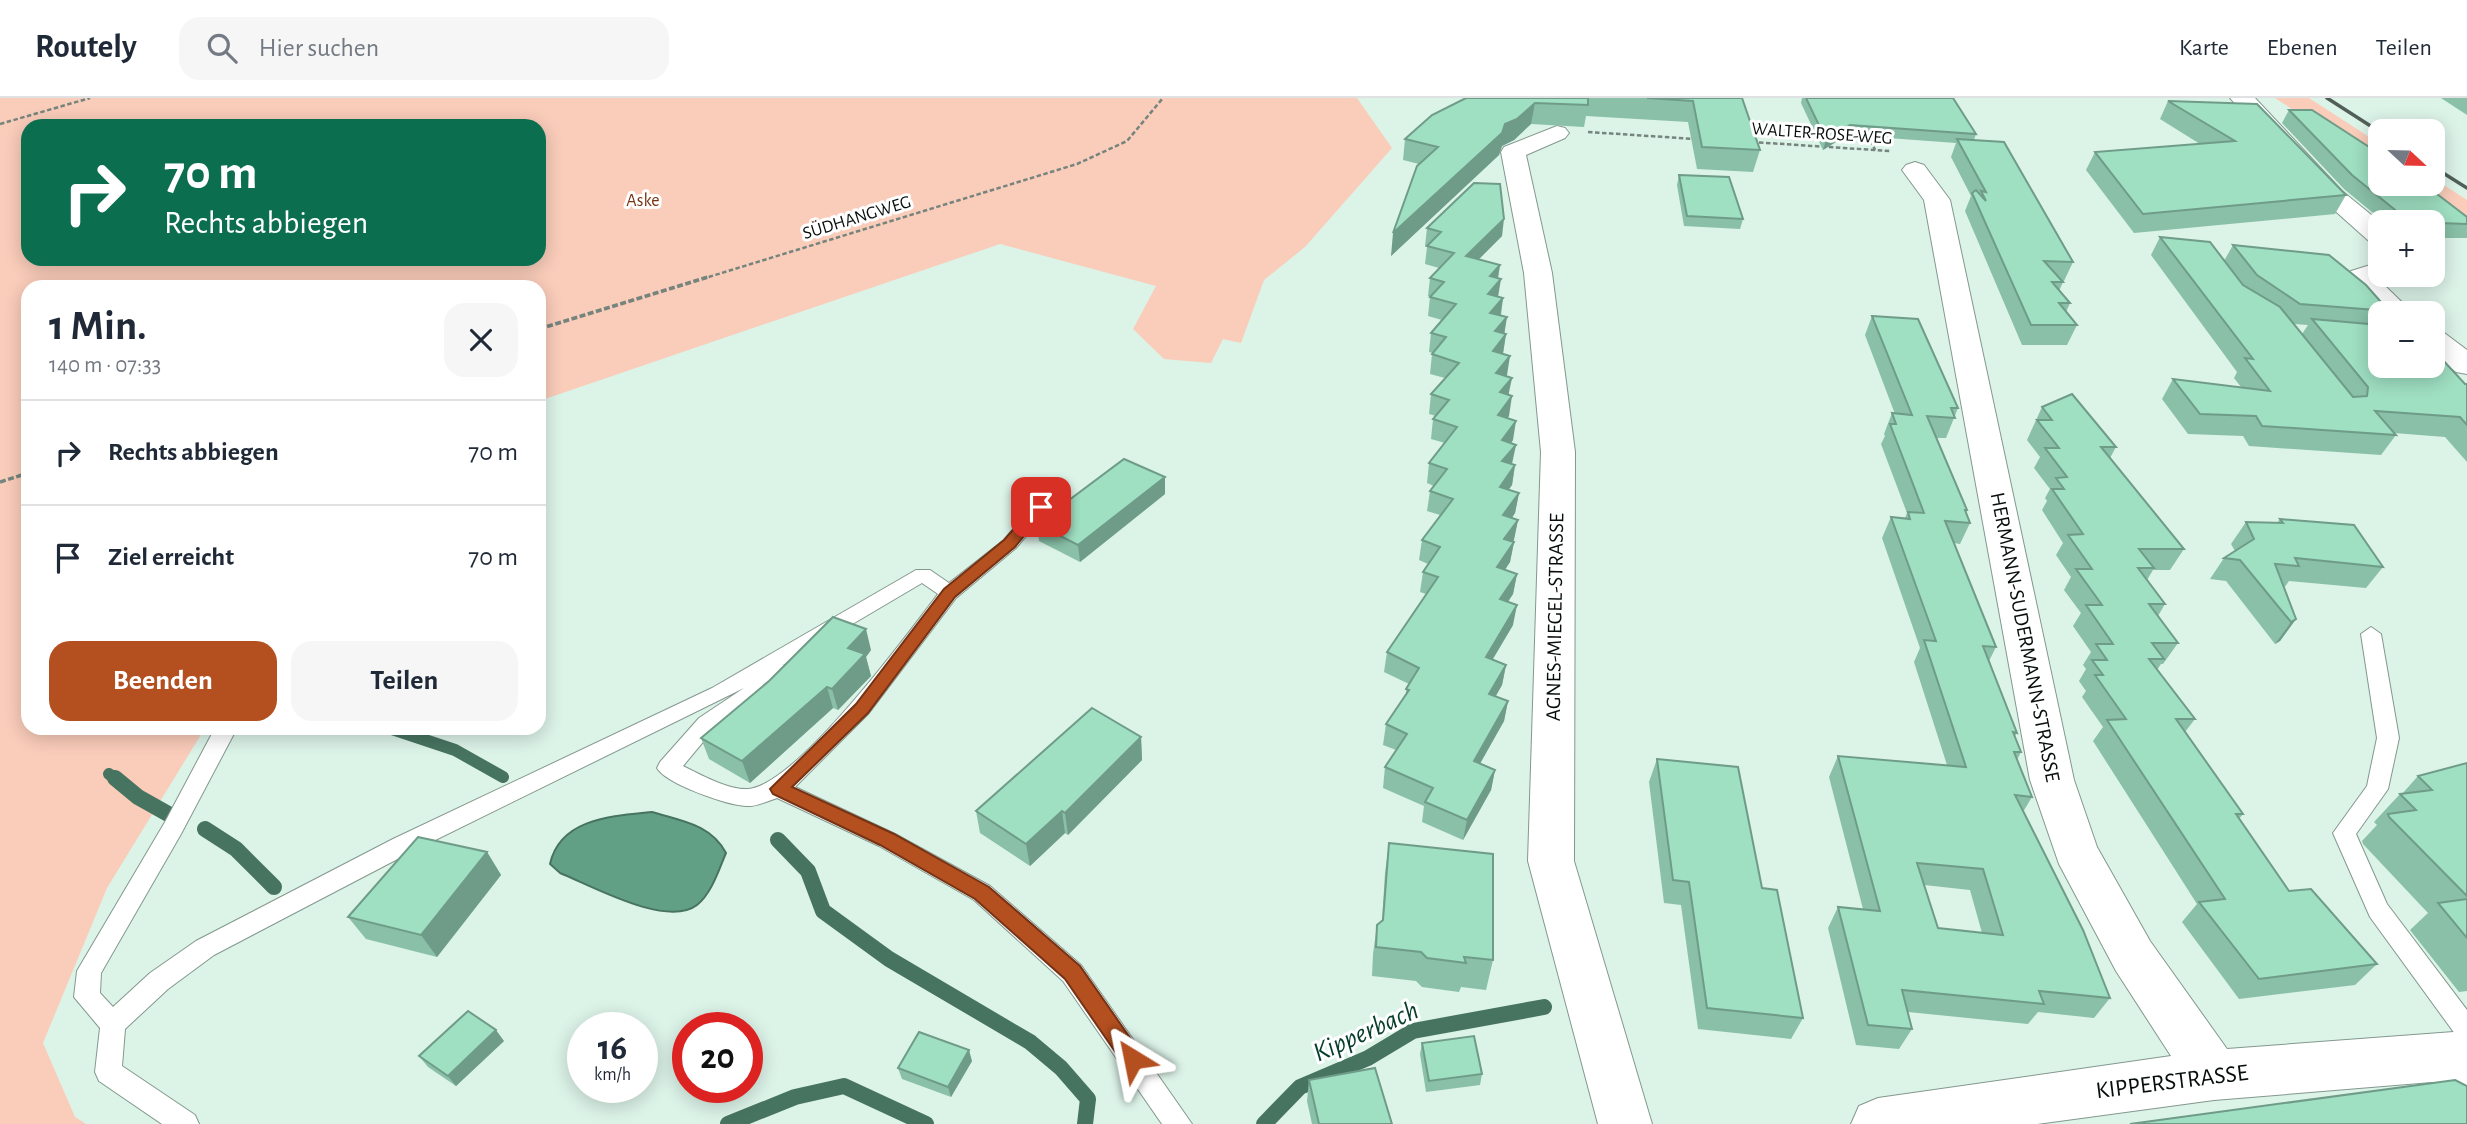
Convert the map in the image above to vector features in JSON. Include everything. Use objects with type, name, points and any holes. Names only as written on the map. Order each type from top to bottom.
[{"type":"street","points":[[2241,98],[2263,117],[2333,196],[2368,226]]},
{"type":"street","name":"AGNES-MIEGEL-STRASSE","points":[[1572,133],[1513,152],[1538,273],[1558,452],[1551,860],[1625,1124]]},
{"type":"street","name":"HERMANN-SUDERMANN-STRASSE","points":[[1908,161],[1937,200],[2052,780],[2076,851],[2133,956],[2214,1075]]},
{"type":"street","points":[[2368,274],[2361,277],[2368,285]]},
{"type":"street","points":[[2370,287],[2382,301]]},
{"type":"street","points":[[2445,349],[2467,365]]},
{"type":"street","name":"KIPPERSTRASSE","points":[[1878,1124],[2003,1114],[2214,1075],[2462,1057]]},
{"type":"lane","points":[[802,644],[782,673],[706,724],[668,768],[701,785],[747,798],[779,789],[862,708],[949,593],[1010,544],[1056,489]]},
{"type":"lane","points":[[186,1124],[108,1072],[113,1024],[159,981],[205,948],[401,846],[719,693],[923,574],[949,593]]},
{"type":"lane","points":[[2371,634],[2388,738],[2377,789],[2344,833],[2378,910],[2462,1057]]},
{"type":"lane","points":[[113,1024],[87,997],[89,971],[173,828],[222,735]]},
{"type":"lane","points":[[779,789],[887,840],[982,893],[1072,973],[1178,1124]]},
{"type":"path","points":[[0,124],[90,98]]},
{"type":"path","name":"SÜDHANGWEG","points":[[546,327],[1077,164],[1127,141],[1163,98]]},
{"type":"path","points":[[1865,129],[1875,150]]},
{"type":"path","points":[[1572,133],[1697,139]]},
{"type":"path","name":"WALTER-ROSE-WEG","points":[[1752,142],[1875,150],[1908,161]]},
{"type":"path","points":[[0,482],[21,475]]},
{"type":"green space","name":"Aske","points":[[0,98],[1357,98],[1392,148],[1305,247],[1264,280],[1241,343],[1223,339],[1211,363],[1164,359],[1133,329],[1156,286],[1000,244],[546,399],[546,280],[21,280],[21,735],[201,735],[107,888],[43,1043],[75,1117],[86,1124],[0,1124]]},
{"type":"green space","points":[[2275,98],[2309,98],[2368,136],[2368,159]]},
{"type":"green space","points":[[2445,186],[2467,200],[2467,224],[2424,196],[2445,196]]},
{"type":"shaded area","points":[[652,812],[704,830],[720,843],[726,853],[711,887],[697,905],[684,911],[667,912],[649,908],[610,895],[560,873],[550,864],[556,849],[576,828],[605,818]]},
{"type":"building","points":[[1466,98],[1588,98],[1588,105],[1535,103],[1517,119],[1505,124],[1502,133],[1393,233],[1417,166],[1438,147],[1405,139],[1432,115]]},
{"type":"building","points":[[1647,98],[1742,98],[1760,150],[1702,147],[1693,101]]},
{"type":"building","points":[[1806,98],[1953,98],[1976,134],[1850,125],[1826,140]]},
{"type":"building","points":[[2168,101],[2257,104],[2346,195],[2143,214],[2095,152],[2235,141]]},
{"type":"building","points":[[2289,110],[2312,110],[2368,146],[2368,188]]},
{"type":"building","points":[[1957,139],[2004,142],[2073,262],[2044,261],[2063,282],[2052,282],[2070,303],[2059,303],[2077,325],[2031,325],[1972,193],[1976,190],[1986,201],[1981,191],[1986,192]]},
{"type":"building","points":[[1679,175],[1729,177],[1743,219],[1687,216]]},
{"type":"building","points":[[1474,183],[1500,184],[1504,219],[1466,256],[1500,265],[1490,276],[1501,279],[1488,294],[1503,298],[1490,313],[1507,317],[1495,331],[1506,334],[1493,351],[1510,356],[1496,373],[1512,378],[1500,392],[1512,396],[1498,415],[1516,421],[1502,440],[1516,445],[1502,461],[1515,465],[1500,487],[1519,493],[1503,515],[1518,520],[1504,539],[1514,542],[1497,567],[1517,574],[1500,599],[1517,605],[1486,657],[1506,665],[1489,694],[1508,701],[1474,761],[1495,770],[1467,820],[1425,802],[1433,788],[1385,767],[1407,734],[1386,724],[1409,690],[1406,689],[1419,668],[1387,652],[1438,577],[1423,572],[1440,547],[1422,540],[1453,499],[1430,491],[1447,469],[1429,463],[1457,427],[1433,419],[1449,400],[1431,394],[1459,363],[1432,354],[1446,337],[1431,333],[1456,304],[1430,297],[1444,282],[1430,278],[1454,253],[1427,246],[1441,232],[1427,228]]},
{"type":"building","points":[[2378,196],[2440,196],[2467,217],[2467,224],[2445,223],[2445,210],[2395,210]]},
{"type":"building","points":[[2160,237],[2210,242],[2243,285],[2280,307],[2353,397],[2367,396],[2368,387],[2312,319],[2368,324],[2368,378],[2445,378],[2445,362],[2467,384],[2467,425],[2460,417],[2375,411],[2396,435],[2262,426],[2256,416],[2200,414],[2173,379],[2270,391],[2245,358],[2253,359]]},
{"type":"building","points":[[2233,245],[2329,255],[2366,285],[2380,301],[2368,301],[2368,309],[2300,304],[2257,275]]},
{"type":"building","points":[[1872,316],[1918,319],[1958,408],[1951,408],[1955,418],[1927,416],[1967,510],[1970,523],[1945,521],[1996,647],[1983,646],[2017,733],[2013,732],[2021,752],[2014,752],[2032,797],[2015,795],[2083,930],[2110,998],[2039,991],[2044,1004],[1902,990],[1912,1029],[1868,1025],[1838,907],[1880,911],[1838,756],[1966,767],[1924,640],[1936,641],[1891,517],[1910,519],[1908,512],[1924,513],[1890,424],[1896,424],[1892,413],[1912,415]],"holes":[[[1917,863],[1983,869],[2003,935],[1938,928]]]},
{"type":"building","points":[[2072,394],[2116,447],[2101,447],[2184,549],[2139,549],[2154,568],[2138,568],[2165,604],[2149,604],[2178,643],[2152,643],[2164,659],[2149,659],[2195,719],[2176,719],[2243,814],[2236,814],[2289,891],[2311,889],[2377,964],[2259,979],[2199,902],[2225,899],[2107,720],[2126,719],[2095,675],[2103,675],[2092,660],[2107,660],[2096,644],[2113,644],[2086,605],[2102,605],[2076,569],[2092,569],[2068,535],[2083,534],[2052,489],[2064,489],[2056,478],[2067,477],[2045,448],[2059,448],[2037,420],[2052,420],[2042,407]]},
{"type":"building","points":[[1124,459],[1165,477],[1078,545],[1037,524]]},
{"type":"building","points":[[2280,519],[2354,525],[2383,567],[2295,558],[2299,566],[2275,564],[2296,619],[2291,622],[2240,560],[2224,558],[2254,539],[2246,522],[2283,523]]},
{"type":"building","points":[[833,617],[866,629],[848,648],[865,654],[832,689],[827,687],[742,761],[701,738],[769,681]]},
{"type":"building","points":[[1092,708],[1141,737],[1065,813],[1062,811],[1026,844],[976,811]]},
{"type":"building","points":[[1657,759],[1738,767],[1762,888],[1777,890],[1803,1018],[1707,1008],[1689,882],[1673,880]]},
{"type":"building","points":[[2467,763],[2467,896],[2388,814],[2416,810],[2400,794],[2432,790],[2418,776]]},
{"type":"building","points":[[418,837],[487,852],[421,935],[348,917]]},
{"type":"building","points":[[1389,843],[1493,854],[1493,960],[1464,957],[1466,963],[1427,958],[1421,952],[1376,947],[1377,925],[1383,920]]},
{"type":"building","points":[[2467,899],[2467,938],[2438,903]]},
{"type":"building","points":[[468,1011],[496,1030],[448,1076],[419,1056]]},
{"type":"building","points":[[919,1032],[969,1050],[948,1087],[898,1068]]},
{"type":"building","points":[[1474,1036],[1482,1074],[1429,1081],[1422,1043]]},
{"type":"building","points":[[1375,1068],[1392,1124],[1319,1124],[1309,1080]]},
{"type":"building","points":[[2455,1080],[2467,1086],[2467,1124],[2130,1124]]},
{"type":"waterway","points":[[410,735],[455,750],[503,777]]},
{"type":"waterway","points":[[109,774],[117,780]]},
{"type":"waterway","points":[[115,778],[138,797],[170,815]]},
{"type":"waterway","points":[[205,829],[236,849],[274,887]]},
{"type":"waterway","points":[[778,840],[808,871],[823,911],[889,959],[1030,1042],[1061,1068],[1088,1099],[1085,1124]]},
{"type":"waterway","name":"Kipperbach","points":[[1264,1124],[1300,1087],[1368,1058],[1413,1031],[1544,1007]]},
{"type":"waterway","name":"Kipperbach","points":[[728,1124],[795,1097],[844,1086],[926,1124]]},
{"type":"railway","points":[[2327,98],[2368,124]]},
{"type":"railway","points":[[2445,174],[2467,188]]},
{"type":"route","points":[[1041,507],[1010,544],[949,593],[862,708],[779,789],[887,840],[982,893],[1072,973],[1133,1059]]}]
